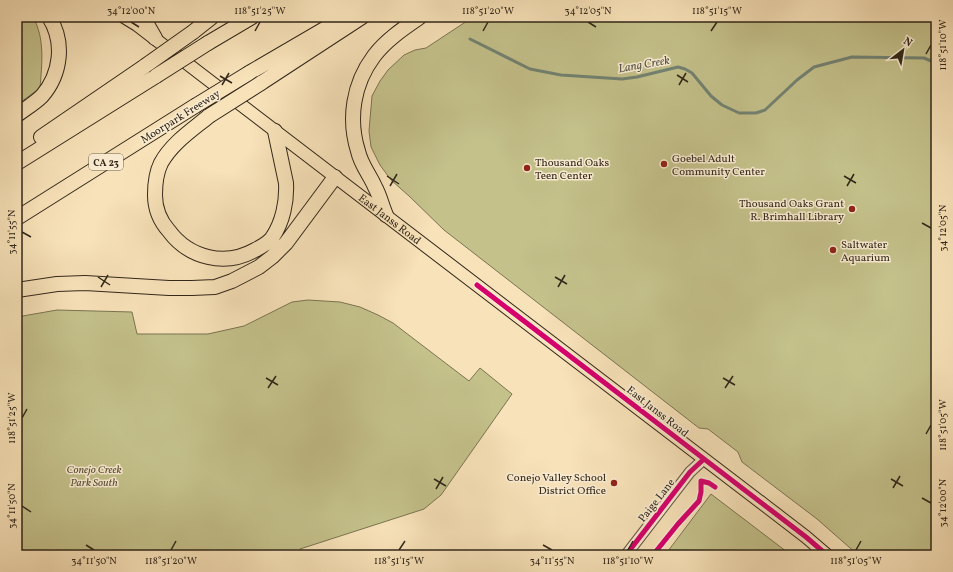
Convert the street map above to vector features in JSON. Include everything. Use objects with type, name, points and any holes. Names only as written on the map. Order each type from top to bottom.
[{"type":"highway","points":[[17,115],[41,96],[50,84],[56,72],[60,46],[50,17]]},
{"type":"highway","points":[[143,17],[155,38]]},
{"type":"highway","points":[[17,154],[145,66],[212,17]]},
{"type":"highway","points":[[17,163],[252,17]]},
{"type":"highway","name":"Moorpark Freeway","points":[[17,218],[195,106],[345,17]]},
{"type":"highway","points":[[275,131],[286,182],[286,191],[284,207],[278,227],[271,239],[249,254],[220,260],[204,257],[180,245],[164,225],[156,207],[155,188],[157,174],[167,155],[179,141],[209,116],[362,17]]},
{"type":"highway","points":[[386,215],[375,186],[365,170],[358,153],[352,110],[360,82],[374,56],[400,31],[420,17]]},
{"type":"highway","points":[[17,290],[57,284],[85,283],[192,288],[215,287],[232,281],[259,267],[272,258],[286,243],[335,177]]},
{"type":"main road","name":"East Janss Road","points":[[124,17],[155,38],[806,537],[827,555]]},
{"type":"street","name":"Paige Lane","points":[[626,555],[690,472],[704,459]]},
{"type":"green space","points":[[17,17],[33,17],[37,25],[41,42],[42,61],[40,88],[17,105]]},
{"type":"green space","points":[[473,17],[936,17],[936,551],[925,555],[858,555],[817,519],[742,462],[738,452],[708,429],[699,428],[444,230],[391,180],[380,165],[371,147],[369,131],[372,96],[388,70],[404,55],[415,50],[426,48]]},
{"type":"green space","name":"Conejo Creek Park South","points":[[308,300],[340,302],[360,307],[378,315],[393,323],[469,381],[480,368],[512,394],[441,495],[424,509],[300,549],[301,555],[17,555],[17,317],[57,310],[132,312],[137,334],[208,334],[244,326],[292,302]]},
{"type":"green space","points":[[711,494],[791,555],[665,555]]},
{"type":"waterway","name":"Lang Creek","points":[[470,39],[530,69],[561,75],[622,79],[678,67],[692,73],[711,96],[722,105],[739,113],[756,113],[765,110],[797,80],[814,67],[852,57],[924,58],[936,63]]},
{"type":"cycle path","points":[[477,285],[806,537],[827,555]]},
{"type":"cycle path","points":[[626,555],[690,472],[704,459]]},
{"type":"cycle path","points":[[653,555],[699,501],[701,481],[709,483],[715,487]]},
{"type":"place","name":"Goebel Adult Community Center","points":[[664,164]]},
{"type":"place","name":"Thousand Oaks Teen Center","points":[[527,168]]},
{"type":"place","name":"Thousand Oaks Grant R. Brimhall Library","points":[[852,209]]},
{"type":"place","name":"Saltwater Aquarium","points":[[833,250]]},
{"type":"place","name":"Conejo Valley School District Office","points":[[614,483]]}]
